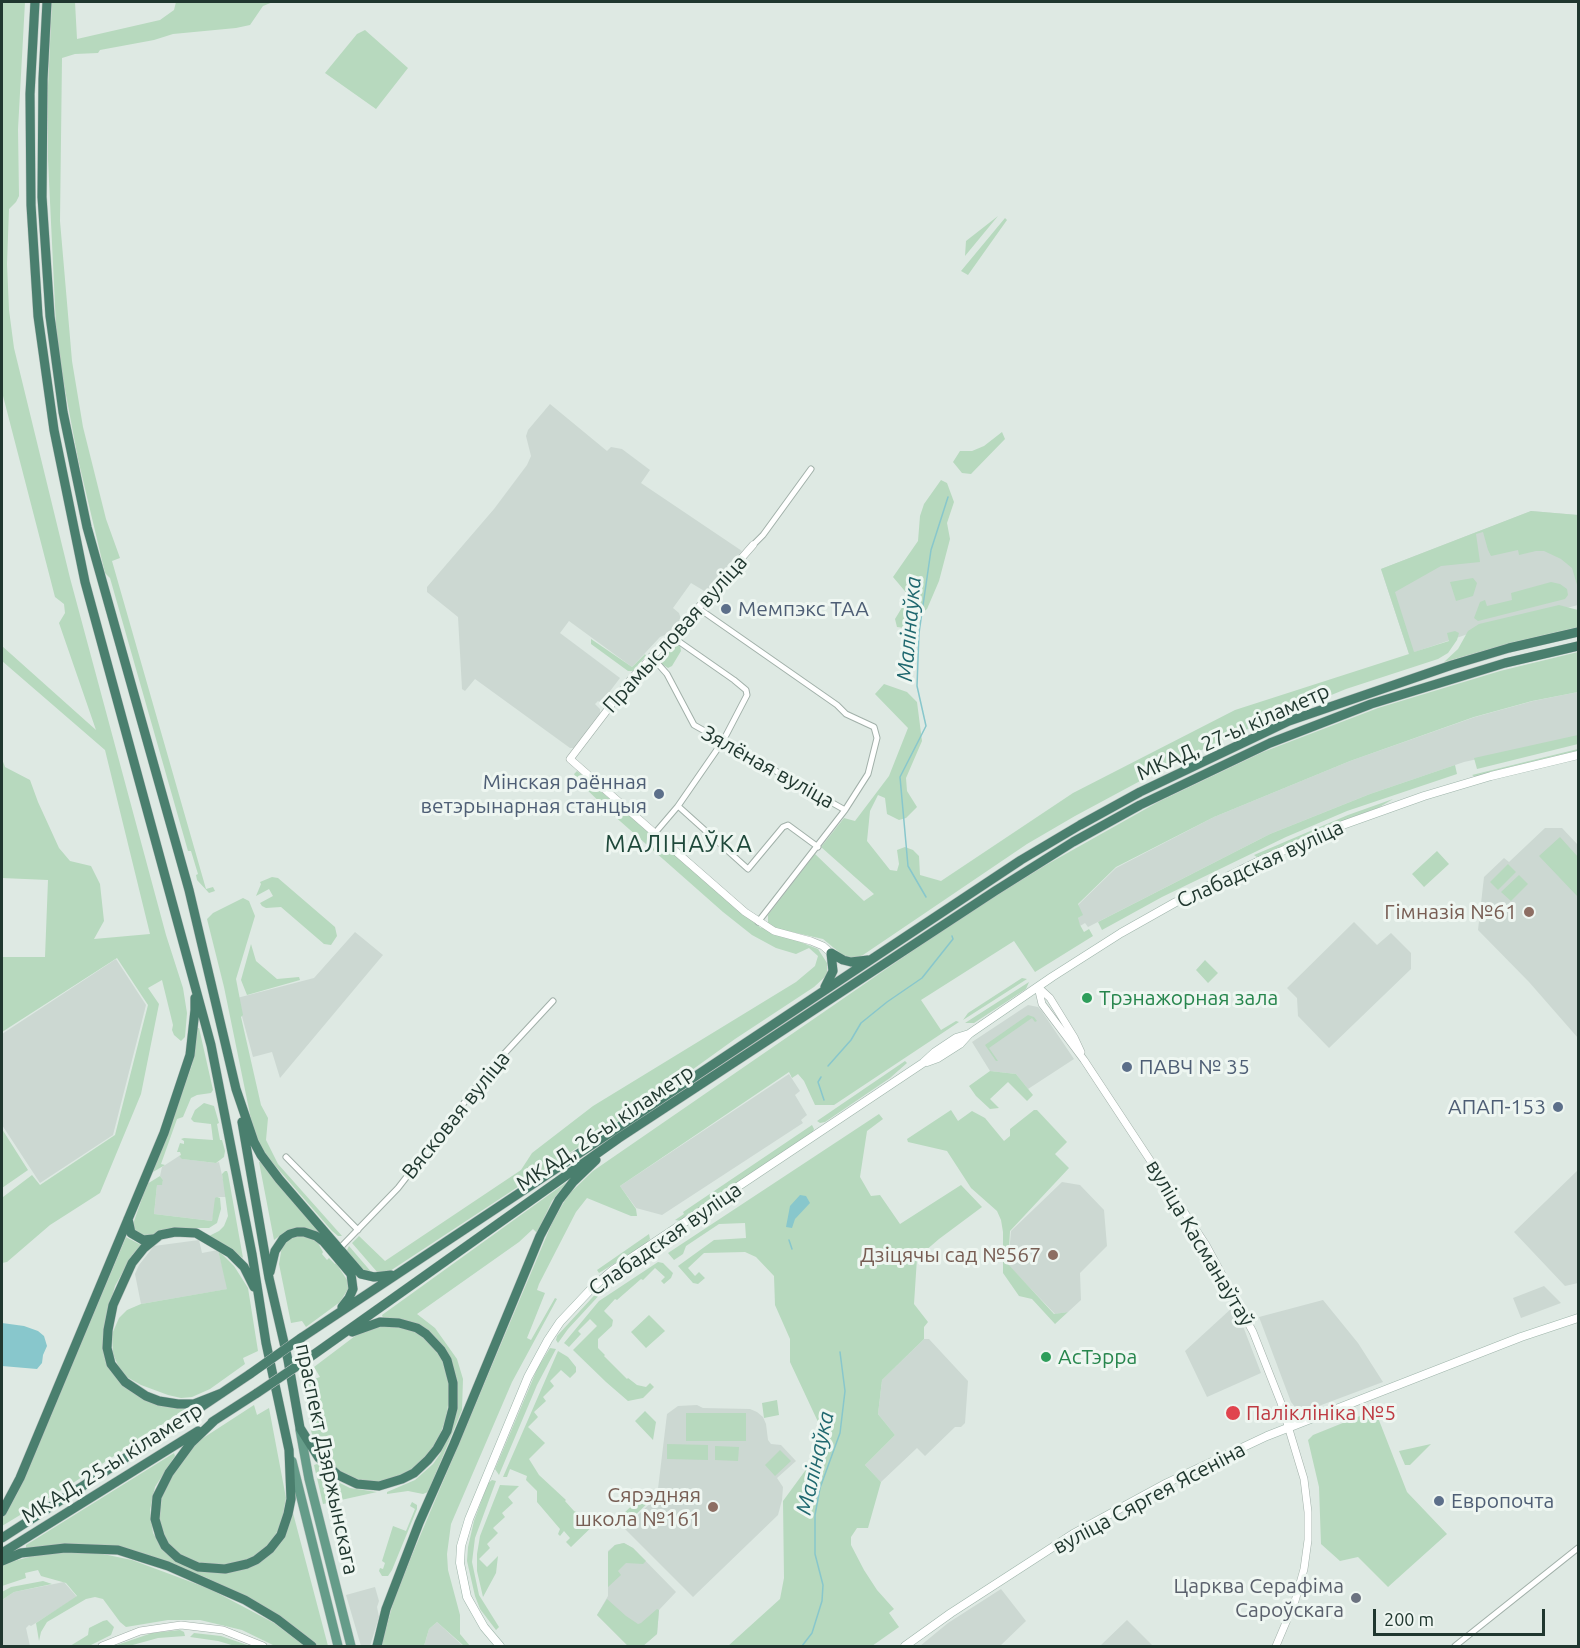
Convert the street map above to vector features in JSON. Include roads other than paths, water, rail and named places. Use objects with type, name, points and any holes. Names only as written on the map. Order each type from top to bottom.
[{"type":"highway","points":[[35,2],[30,94],[31,205],[38,316],[54,430],[85,582],[212,1045],[259,1300]]},
{"type":"highway","points":[[47,2],[42,79],[42,197],[50,316],[63,412],[87,527],[189,890],[236,1089],[250,1132],[261,1155],[336,1251],[351,1274],[353,1289],[349,1298],[332,1317]]},
{"type":"highway","name":"МКАД, 27-ы кіламетр","points":[[988,882],[1080,825],[1140,792],[1289,721],[1452,665],[1509,648],[1578,632]]},
{"type":"highway","name":"МКАД, 27-ы кіламетр","points":[[995,891],[1073,842],[1140,805],[1270,743],[1352,710],[1417,688],[1505,663],[1578,646]]},
{"type":"highway","name":"МКАД, 26-ы кіламетр","points":[[236,1383],[988,882]]},
{"type":"highway","name":"МКАД, 26-ы кіламетр","points":[[242,1403],[619,1138],[995,891]]},
{"type":"highway","points":[[831,953],[851,962],[873,959]]},
{"type":"highway","points":[[819,993],[832,976],[831,953]]},
{"type":"highway","points":[[2,1512],[20,1478],[164,1133],[187,1066],[195,1010],[194,981]]},
{"type":"highway","name":"праспект Дзяржынскага","points":[[236,1089],[269,1278],[288,1360],[300,1428]]},
{"type":"highway","points":[[377,1647],[386,1609],[419,1522],[544,1227],[559,1200],[573,1182],[619,1138]]},
{"type":"highway","points":[[128,1219],[131,1233],[143,1240],[153,1239]]},
{"type":"highway","points":[[222,1393],[194,1404],[178,1404],[159,1401],[133,1388],[118,1375],[111,1364],[107,1338],[113,1305],[132,1263],[153,1239],[175,1232],[196,1233],[230,1253],[244,1268],[259,1300]]},
{"type":"highway","points":[[269,1278],[275,1251],[283,1239],[290,1234],[304,1232],[320,1238],[367,1276],[384,1277],[399,1273]]},
{"type":"highway","name":"праспект Дзяржынскага","points":[[259,1300],[289,1450]]},
{"type":"highway","points":[[300,1428],[319,1458],[330,1468],[348,1480],[368,1486],[388,1484],[414,1473],[428,1461],[447,1431],[455,1396],[452,1373],[441,1350],[426,1334],[408,1324],[380,1322],[329,1344]]},
{"type":"highway","name":"МКАД, 25-ы кіламетр","points":[[2,1538],[104,1473],[236,1383]]},
{"type":"highway","name":"МКАД, 25-ы кіламетр","points":[[2,1554],[242,1403]]},
{"type":"highway","points":[[215,1420],[178,1459],[161,1486],[155,1508],[156,1527],[165,1546],[187,1563],[208,1569],[233,1568],[256,1560],[270,1549],[281,1536],[291,1499],[289,1450]]},
{"type":"highway","points":[[2,1561],[21,1553],[65,1548],[118,1550],[168,1566],[245,1600],[277,1619],[312,1647]]},
{"type":"main road","name":"Слабадская вуліца","points":[[501,1647],[484,1627],[467,1597],[460,1563],[461,1546],[472,1510],[528,1377],[548,1340],[560,1322],[586,1294],[613,1270],[923,1063],[938,1058],[960,1044],[969,1034],[1104,943],[1169,906],[1257,862],[1337,827],[1470,782],[1578,755]]},
{"type":"main road","name":"вуліца Сяргея Ясеніна","points":[[905,1647],[951,1612],[1098,1520],[1176,1479],[1289,1427],[1521,1337],[1578,1318]]},
{"type":"main road","name":"праспект Дзяржынскага","points":[[300,1428],[309,1479],[351,1647]]},
{"type":"main road","name":"праспект Дзяржынскага","points":[[289,1450],[338,1647]]},
{"type":"street","points":[[753,545],[763,535],[811,469]]},
{"type":"street","name":"Прамысловая вуліца","points":[[655,833],[570,759],[630,680],[753,545]]},
{"type":"street","name":"Зялёная вуліца","points":[[651,656],[667,674],[694,725],[845,810],[868,774],[877,738],[874,727],[846,714],[837,705],[698,608]]},
{"type":"street","points":[[671,636],[746,690],[747,695],[744,705],[723,741],[678,806],[655,833],[758,921],[774,931],[818,944],[831,953]]},
{"type":"street","points":[[678,806],[748,869],[783,827],[788,825],[818,848]]},
{"type":"street","points":[[758,921],[818,848],[845,810]]},
{"type":"street","name":"вуліца Касманаўтаў","points":[[1038,987],[1050,998],[1074,1036],[1084,1060],[1188,1217],[1230,1287],[1253,1332],[1289,1427],[1302,1468],[1306,1492],[1308,1540],[1304,1569],[1295,1601],[1276,1647]]},
{"type":"street","name":"Вясковая вуліца","points":[[336,1251],[398,1188],[491,1068],[553,1001]]},
{"type":"street","points":[[286,1158],[357,1232]]},
{"type":"street","points":[[1458,1646],[1578,1548]]},
{"type":"street","points":[[102,1647],[122,1637],[146,1630],[187,1625],[223,1630],[263,1647]]},
{"type":"water","points":[[800,1195],[806,1196],[810,1203],[795,1219],[792,1228],[786,1227],[790,1206]]},
{"type":"water","points":[[2,1323],[24,1326],[44,1336],[47,1346],[42,1363],[37,1369],[2,1366]]},
{"type":"waterway","name":"Малінаўка","points":[[926,897],[908,866],[900,777],[926,726],[917,686],[919,633],[931,550],[948,497]]},
{"type":"waterway","name":"Малінаўка","points":[[828,1066],[851,1040],[861,1023],[922,978],[953,939],[952,936]]},
{"type":"waterway","name":"Малінаўка","points":[[821,1077],[818,1082],[824,1100]]},
{"type":"waterway","name":"Малінаўка","points":[[789,1240],[792,1249]]},
{"type":"waterway","name":"Малінаўка","points":[[802,1646],[812,1633],[822,1601],[823,1585],[815,1554],[815,1515],[820,1488],[840,1433],[845,1391],[840,1352]]},
{"type":"place","name":"Мемпэкс ТАА","points":[[726,609]]},
{"type":"place","name":"Мінская раённая ветэрынарная станцыя","points":[[659,794]]},
{"type":"place","name":"Гімназія №61","points":[[1529,912]]},
{"type":"place","name":"Трэнажорная зала","points":[[1087,998]]},
{"type":"place","name":"ПАВЧ № 35","points":[[1127,1067]]},
{"type":"place","name":"АПАП-153","points":[[1558,1107]]},
{"type":"place","name":"Дзіцячы сад №567","points":[[1053,1255]]},
{"type":"place","name":"АсТэрра","points":[[1046,1357]]},
{"type":"place","name":"Паліклініка №5","points":[[1233,1413]]},
{"type":"place","name":"Европочта","points":[[1439,1501]]},
{"type":"place","name":"Сярэдняя школа №161","points":[[713,1507]]},
{"type":"place","name":"Царква Серафіма Сароўскага","points":[[1356,1598]]},
{"type":"district","name":"МАЛІНАЎКА","points":[[679,844]]}]
